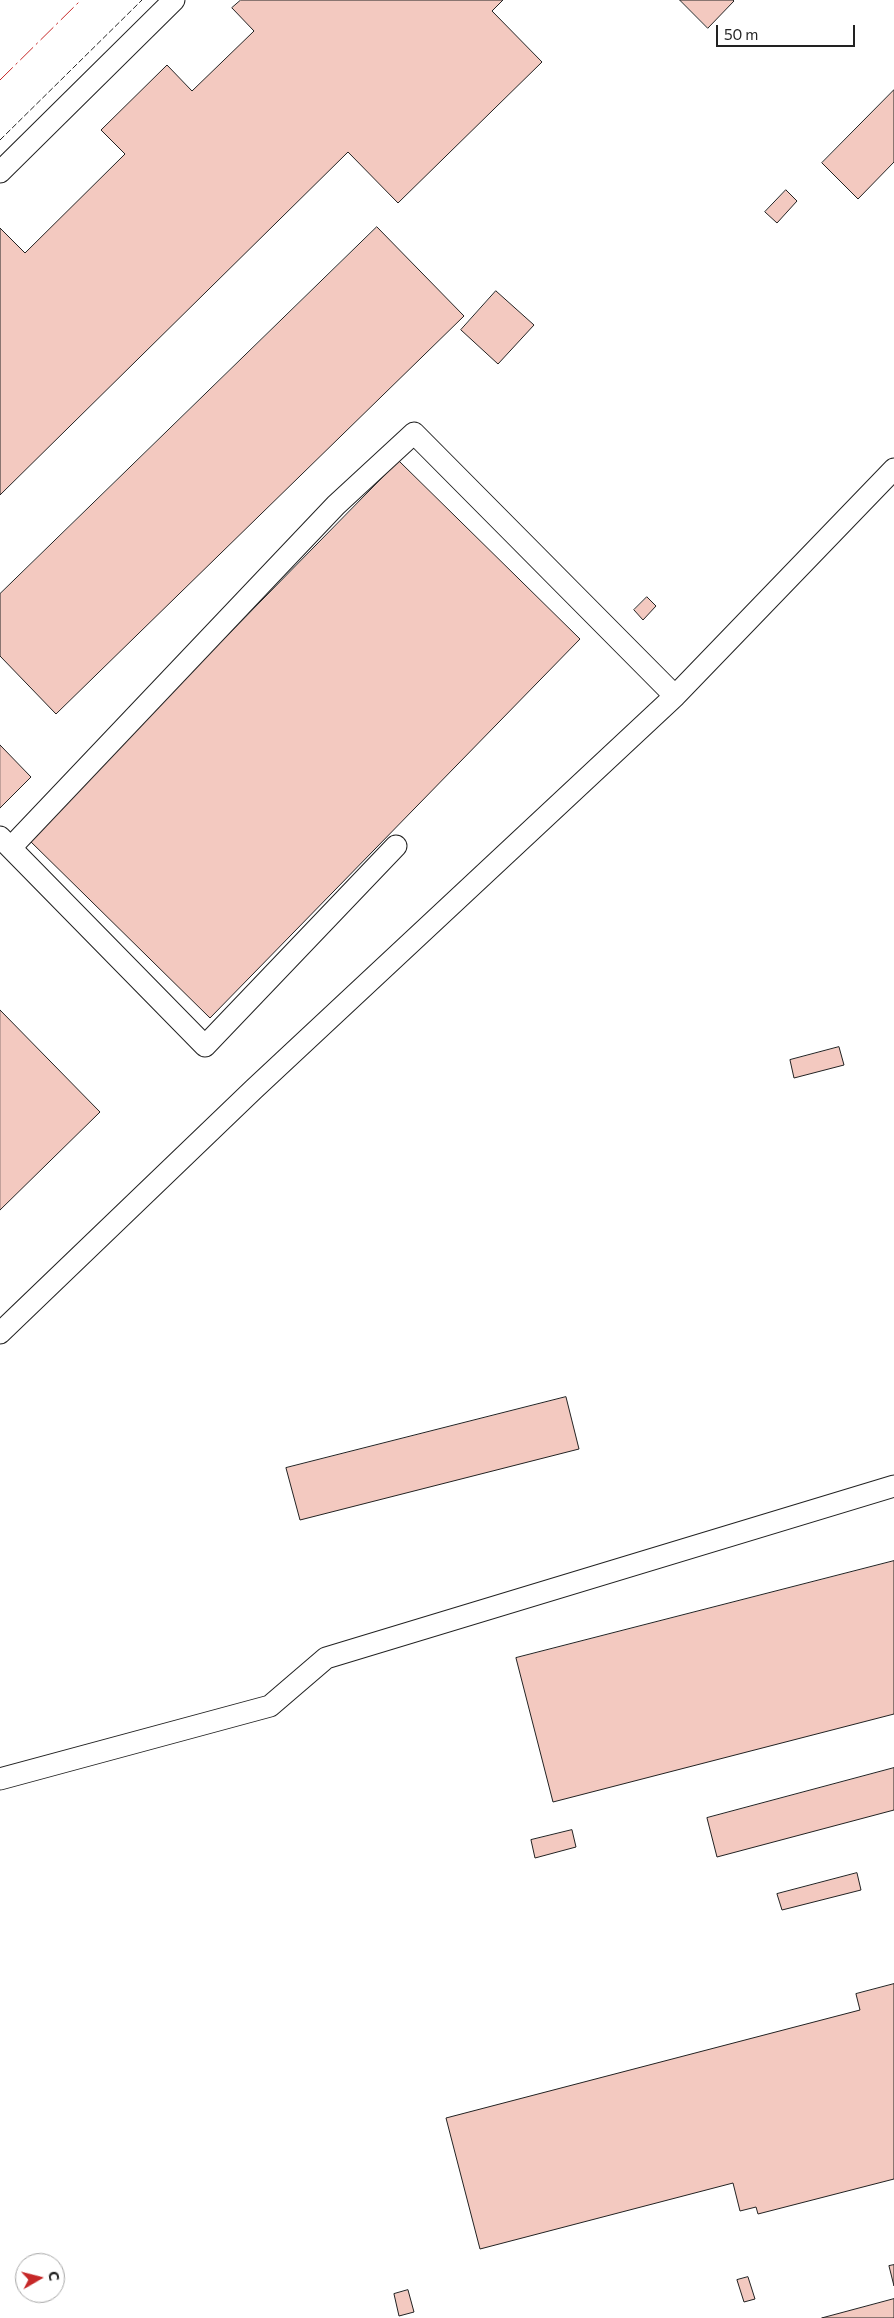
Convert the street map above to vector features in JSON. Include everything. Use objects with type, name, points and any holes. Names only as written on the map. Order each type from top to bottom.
[{"type":"street","points":[[0,172],[174,0]]},
{"type":"street","points":[[6,843],[18,840],[336,505],[414,433],[675,696]]},
{"type":"street","points":[[0,1333],[254,1089],[675,696],[894,469]]},
{"type":"street","points":[[6,843],[205,1046],[396,846]]},
{"type":"street","points":[[0,1778],[270,1706],[326,1658],[894,1486]]},
{"type":"building","points":[[241,0],[503,0],[492,11],[542,62],[398,203],[348,152],[0,495],[0,228],[25,253],[125,154],[101,130],[167,65],[192,91],[254,31],[232,8]]},
{"type":"building","points":[[680,0],[733,0],[734,1],[708,28]]},
{"type":"building","points":[[894,90],[894,162],[858,199],[822,163]]},
{"type":"building","points":[[786,190],[797,201],[777,223],[765,212]]},
{"type":"building","points":[[377,227],[464,316],[56,714],[0,656],[0,594]]},
{"type":"building","points":[[496,291],[534,325],[498,364],[461,330]]},
{"type":"building","points":[[399,461],[580,639],[210,1018],[28,839]]},
{"type":"building","points":[[647,597],[656,606],[643,620],[634,610]]},
{"type":"building","points":[[0,745],[31,777],[0,808]]},
{"type":"building","points":[[0,1010],[100,1112],[0,1210]]},
{"type":"building","points":[[839,1047],[844,1065],[794,1078],[790,1060]]},
{"type":"building","points":[[566,1397],[579,1449],[300,1520],[286,1468]]},
{"type":"building","points":[[894,1561],[894,1714],[553,1802],[516,1658]]},
{"type":"building","points":[[894,1768],[894,1810],[717,1857],[707,1818]]},
{"type":"building","points":[[572,1830],[576,1847],[535,1858],[531,1840]]},
{"type":"building","points":[[857,1873],[861,1890],[782,1910],[777,1894]]},
{"type":"building","points":[[894,1984],[894,2179],[758,2214],[756,2207],[740,2211],[733,2183],[480,2249],[446,2118],[860,2010],[856,1994]]},
{"type":"building","points":[[894,2265],[894,2286],[889,2266]]},
{"type":"building","points":[[748,2277],[755,2299],[744,2302],[737,2280]]},
{"type":"building","points":[[408,2290],[414,2312],[399,2316],[394,2294]]},
{"type":"building","points":[[894,2299],[894,2318],[822,2318]]},
{"type":"fence","points":[[0,140],[142,0]]},
{"type":"power","points":[[0,80],[81,0]]}]
